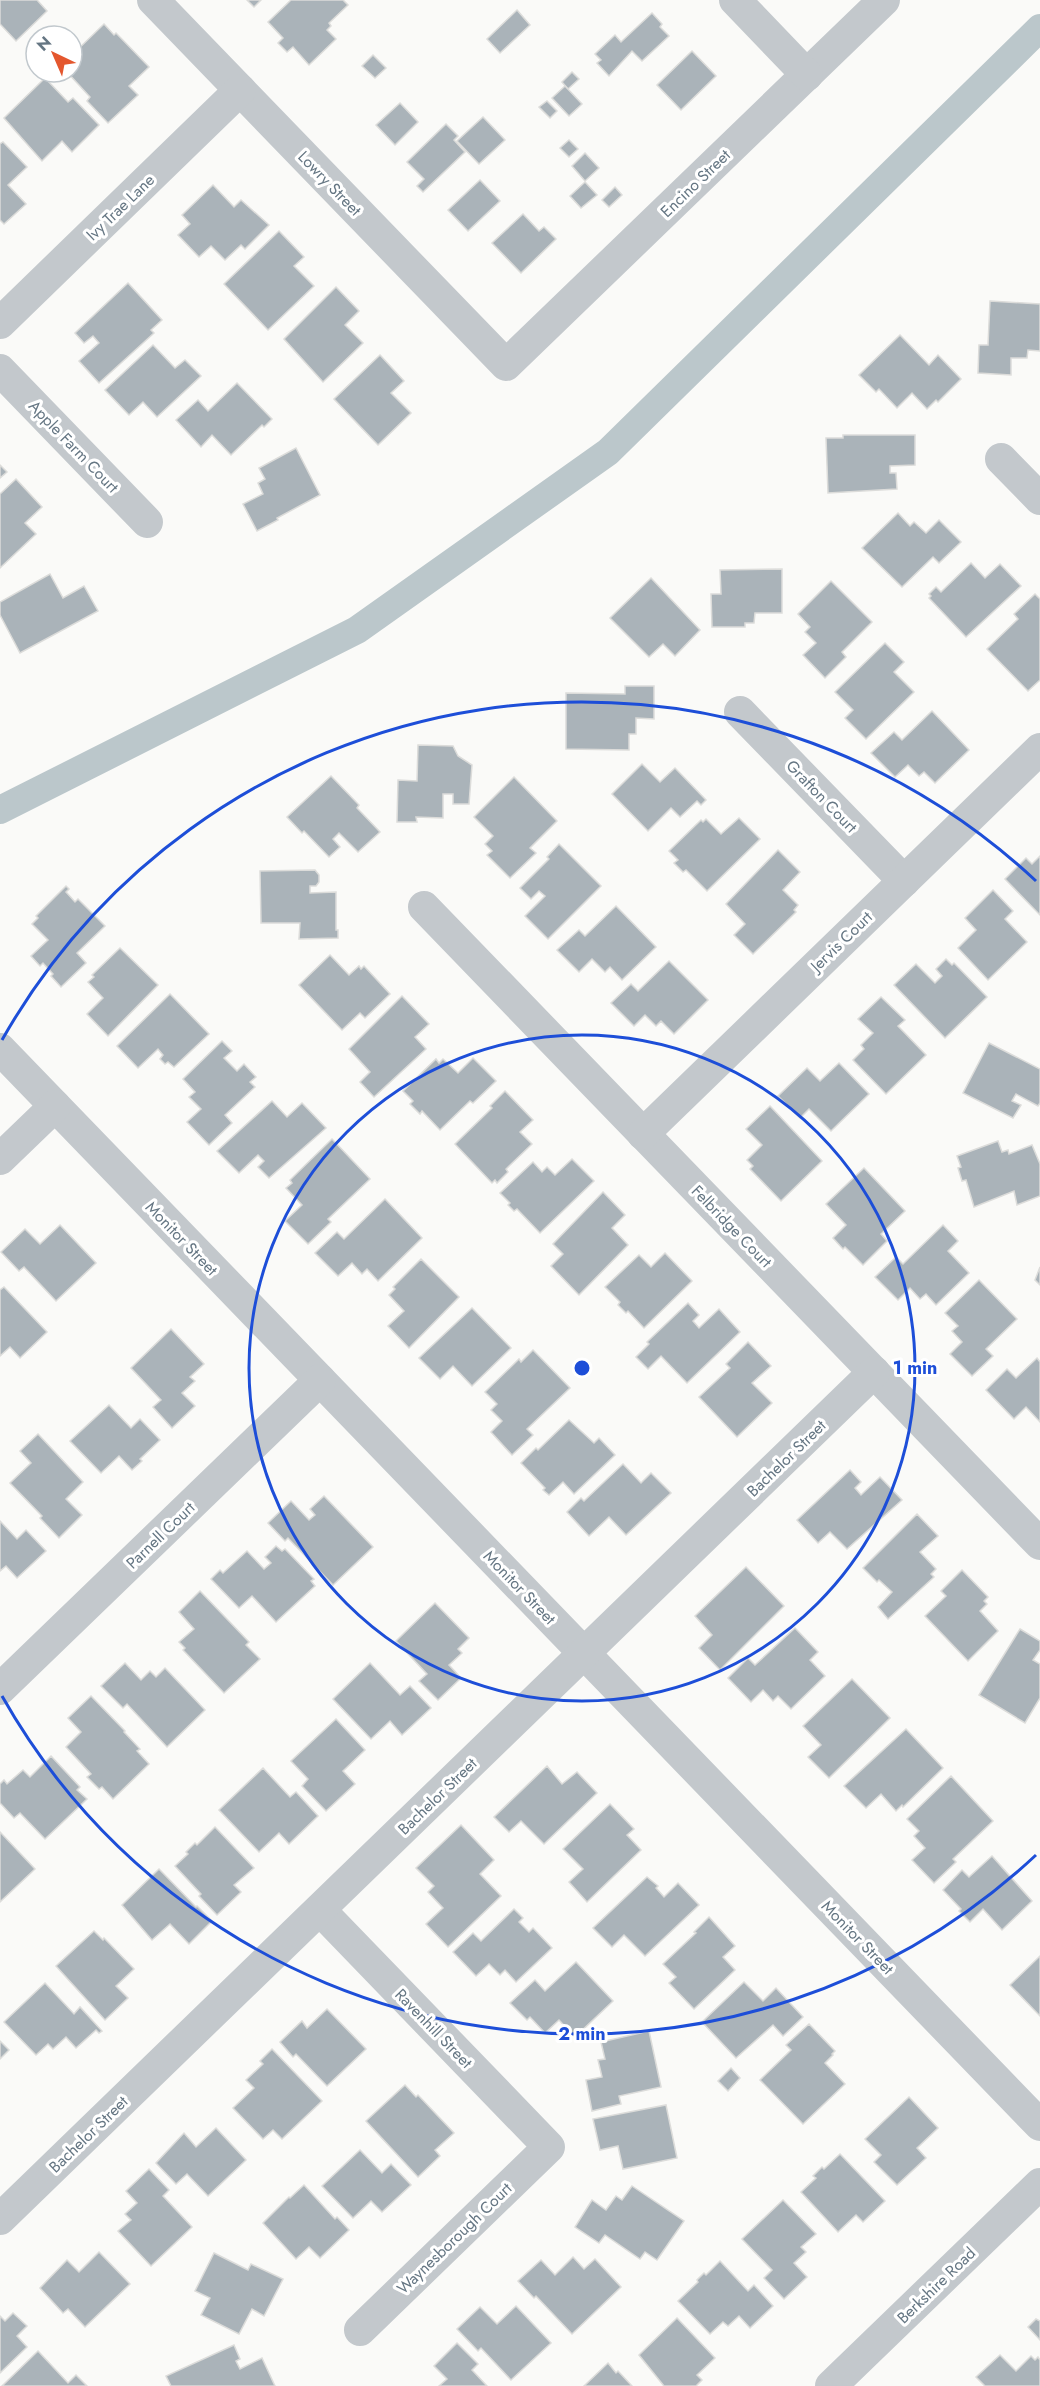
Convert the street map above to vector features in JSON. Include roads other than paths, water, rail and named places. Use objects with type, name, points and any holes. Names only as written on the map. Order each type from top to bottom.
[{"type":"street","name":"Lowry Street","points":[[153,0],[506,365]]},
{"type":"street","points":[[735,0],[807,75]]},
{"type":"street","name":"Encino Street","points":[[506,365],[884,0]]},
{"type":"street","name":"Ivy Trae Lane","points":[[0,323],[240,90]]},
{"type":"street","name":"Apple Farm Court","points":[[0,370],[147,522]]},
{"type":"street","points":[[1001,459],[1040,499]]},
{"type":"street","name":"Grafton Court","points":[[740,712],[904,881]]},
{"type":"street","name":"Jervis Court","points":[[643,1134],[1040,749]]},
{"type":"street","name":"Felbridge Court","points":[[424,907],[1040,1544]]},
{"type":"street","name":"Monitor Street","points":[[0,1049],[1040,2125]]},
{"type":"street","points":[[0,1159],[55,1106]]},
{"type":"street","name":"Bachelor Street","points":[[0,2219],[874,1372]]},
{"type":"street","name":"Parnell Court","points":[[0,1689],[320,1380]]},
{"type":"street","name":"Ravenhill Street","points":[[320,1910],[549,2147]]},
{"type":"street","name":"Waynesborough Court","points":[[360,2330],[549,2147]]},
{"type":"street","name":"Berkshire Road","points":[[831,2386],[1040,2184]]},
{"type":"waterway","points":[[0,810],[357,630],[608,452],[1040,28]]}]
